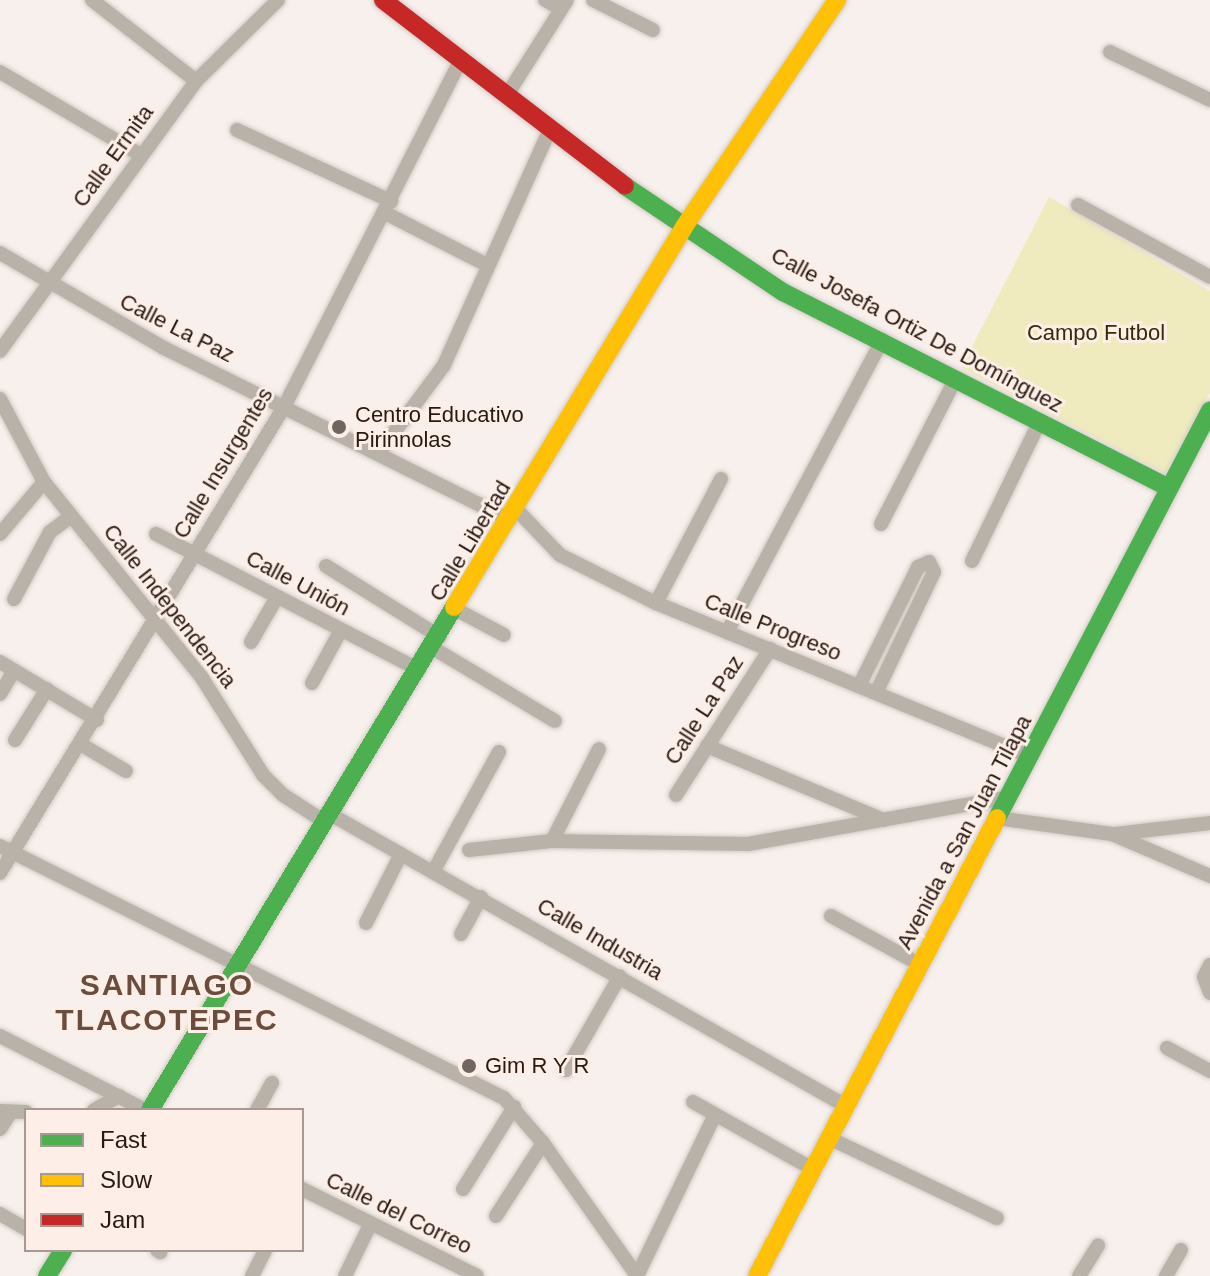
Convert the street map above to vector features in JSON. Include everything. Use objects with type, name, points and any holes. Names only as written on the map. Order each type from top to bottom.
[{"type":"main road","name":"Calle Josefa Ortiz De Domínguez","points":[[383,0],[550,129],[684,227],[783,292],[1169,488]]},
{"type":"main road","name":"Calle Libertad","points":[[149,1108],[457,610],[684,227],[837,0]]},
{"type":"main road","name":"Avenida a San Juan Tilapa","points":[[757,1276],[1169,488],[1204,434],[1210,410]]},
{"type":"main road","points":[[47,1276],[62,1252]]},
{"type":"street","points":[[92,0],[196,81]]},
{"type":"street","name":"Calle Ermita","points":[[0,351],[49,286],[139,154],[196,81],[278,0]]},
{"type":"street","points":[[507,95],[564,5],[545,0]]},
{"type":"street","points":[[593,0],[653,30]]},
{"type":"street","points":[[1110,52],[1210,100]]},
{"type":"street","name":"Calle Insurgentes","points":[[0,873],[6,849],[82,745],[155,618],[284,407],[460,61]]},
{"type":"street","points":[[0,72],[139,154]]},
{"type":"street","points":[[378,454],[444,365],[550,129]]},
{"type":"street","points":[[237,130],[388,207],[487,265]]},
{"type":"street","points":[[1078,205],[1210,277]]},
{"type":"street","name":"Calle La Paz","points":[[0,253],[49,286],[284,407],[378,454],[514,515]]},
{"type":"street","points":[[727,632],[882,340]]},
{"type":"street","points":[[881,524],[956,378]]},
{"type":"street","name":"Calle Independencia","points":[[0,399],[44,482],[202,678],[263,775],[283,795],[328,818]]},
{"type":"street","points":[[972,561],[1040,421]]},
{"type":"street","points":[[656,603],[721,479]]},
{"type":"street","points":[[0,534],[44,482]]},
{"type":"street","name":"Calle Progreso","points":[[514,515],[560,555],[656,603],[1031,757]]},
{"type":"street","points":[[14,599],[50,532],[71,516]]},
{"type":"street","name":"Calle Unión","points":[[156,534],[419,670]]},
{"type":"street","points":[[859,686],[918,567],[929,562],[934,572],[876,693]]},
{"type":"street","points":[[326,566],[555,721]]},
{"type":"street","points":[[251,642],[277,597]]},
{"type":"street","points":[[457,610],[504,635]]},
{"type":"street","points":[[312,683],[341,630]]},
{"type":"street","name":"Calle La Paz","points":[[676,795],[770,649]]},
{"type":"street","points":[[0,662],[97,720]]},
{"type":"street","points":[[872,662],[887,669]]},
{"type":"street","points":[[0,694],[14,671]]},
{"type":"street","points":[[15,740],[47,689]]},
{"type":"street","points":[[82,745],[126,771]]},
{"type":"street","points":[[707,746],[885,820]]},
{"type":"street","points":[[552,841],[599,749]]},
{"type":"street","points":[[433,872],[499,752]]},
{"type":"street","points":[[469,850],[552,841],[725,846],[1009,797]]},
{"type":"street","name":"Calle Industria","points":[[328,818],[481,897],[846,1106]]},
{"type":"street","points":[[997,818],[1112,834],[1210,823]]},
{"type":"street","points":[[1112,834],[1210,876]]},
{"type":"street","points":[[6,849],[238,963],[514,1107],[637,1276],[715,1115]]},
{"type":"street","points":[[366,923],[401,854]]},
{"type":"street","points":[[461,934],[481,897]]},
{"type":"street","points":[[831,916],[921,965]]},
{"type":"street","points":[[1210,965],[1204,977],[1210,993]]},
{"type":"street","points":[[566,1070],[620,976]]},
{"type":"street","points":[[0,1036],[144,1108]]},
{"type":"street","points":[[1167,1048],[1210,1071]]},
{"type":"street","points":[[258,1108],[272,1083]]},
{"type":"street","points":[[98,1108],[119,1096]]},
{"type":"street","points":[[693,1102],[813,1169]]},
{"type":"street","points":[[463,1189],[514,1107]]},
{"type":"street","points":[[0,1129],[12,1111]]},
{"type":"street","points":[[829,1138],[997,1218]]},
{"type":"street","points":[[496,1216],[543,1143]]},
{"type":"street","name":"Calle del Correo","points":[[304,1190],[371,1223],[450,1270],[477,1276]]},
{"type":"street","points":[[0,1214],[24,1228]]},
{"type":"street","points":[[345,1276],[371,1223]]},
{"type":"street","points":[[1079,1276],[1098,1245]]},
{"type":"street","points":[[1166,1276],[1181,1250]]},
{"type":"street","points":[[252,1276],[264,1252]]},
{"type":"green space","name":"Campo Futbol","points":[[1049,197],[1210,291],[1210,393],[1165,473],[961,368]]},
{"type":"traffic: fast","points":[[625,186],[783,292],[1169,488]]},
{"type":"traffic: fast","points":[[997,818],[1210,410]]},
{"type":"traffic: fast","points":[[151,1108],[454,607]]},
{"type":"traffic: fast","points":[[47,1276],[62,1252]]},
{"type":"traffic: slow","points":[[454,607],[684,227],[837,0]]},
{"type":"traffic: slow","points":[[757,1276],[997,818]]},
{"type":"traffic: jam","points":[[383,0],[625,186]]},
{"type":"place","name":"Centro Educativo Pirinnolas","points":[[339,427]]},
{"type":"place","name":"Gim R Y R","points":[[469,1066]]},
{"type":"district","name":"SANTIAGO TLACOTEPEC","points":[[167,1002]]}]
